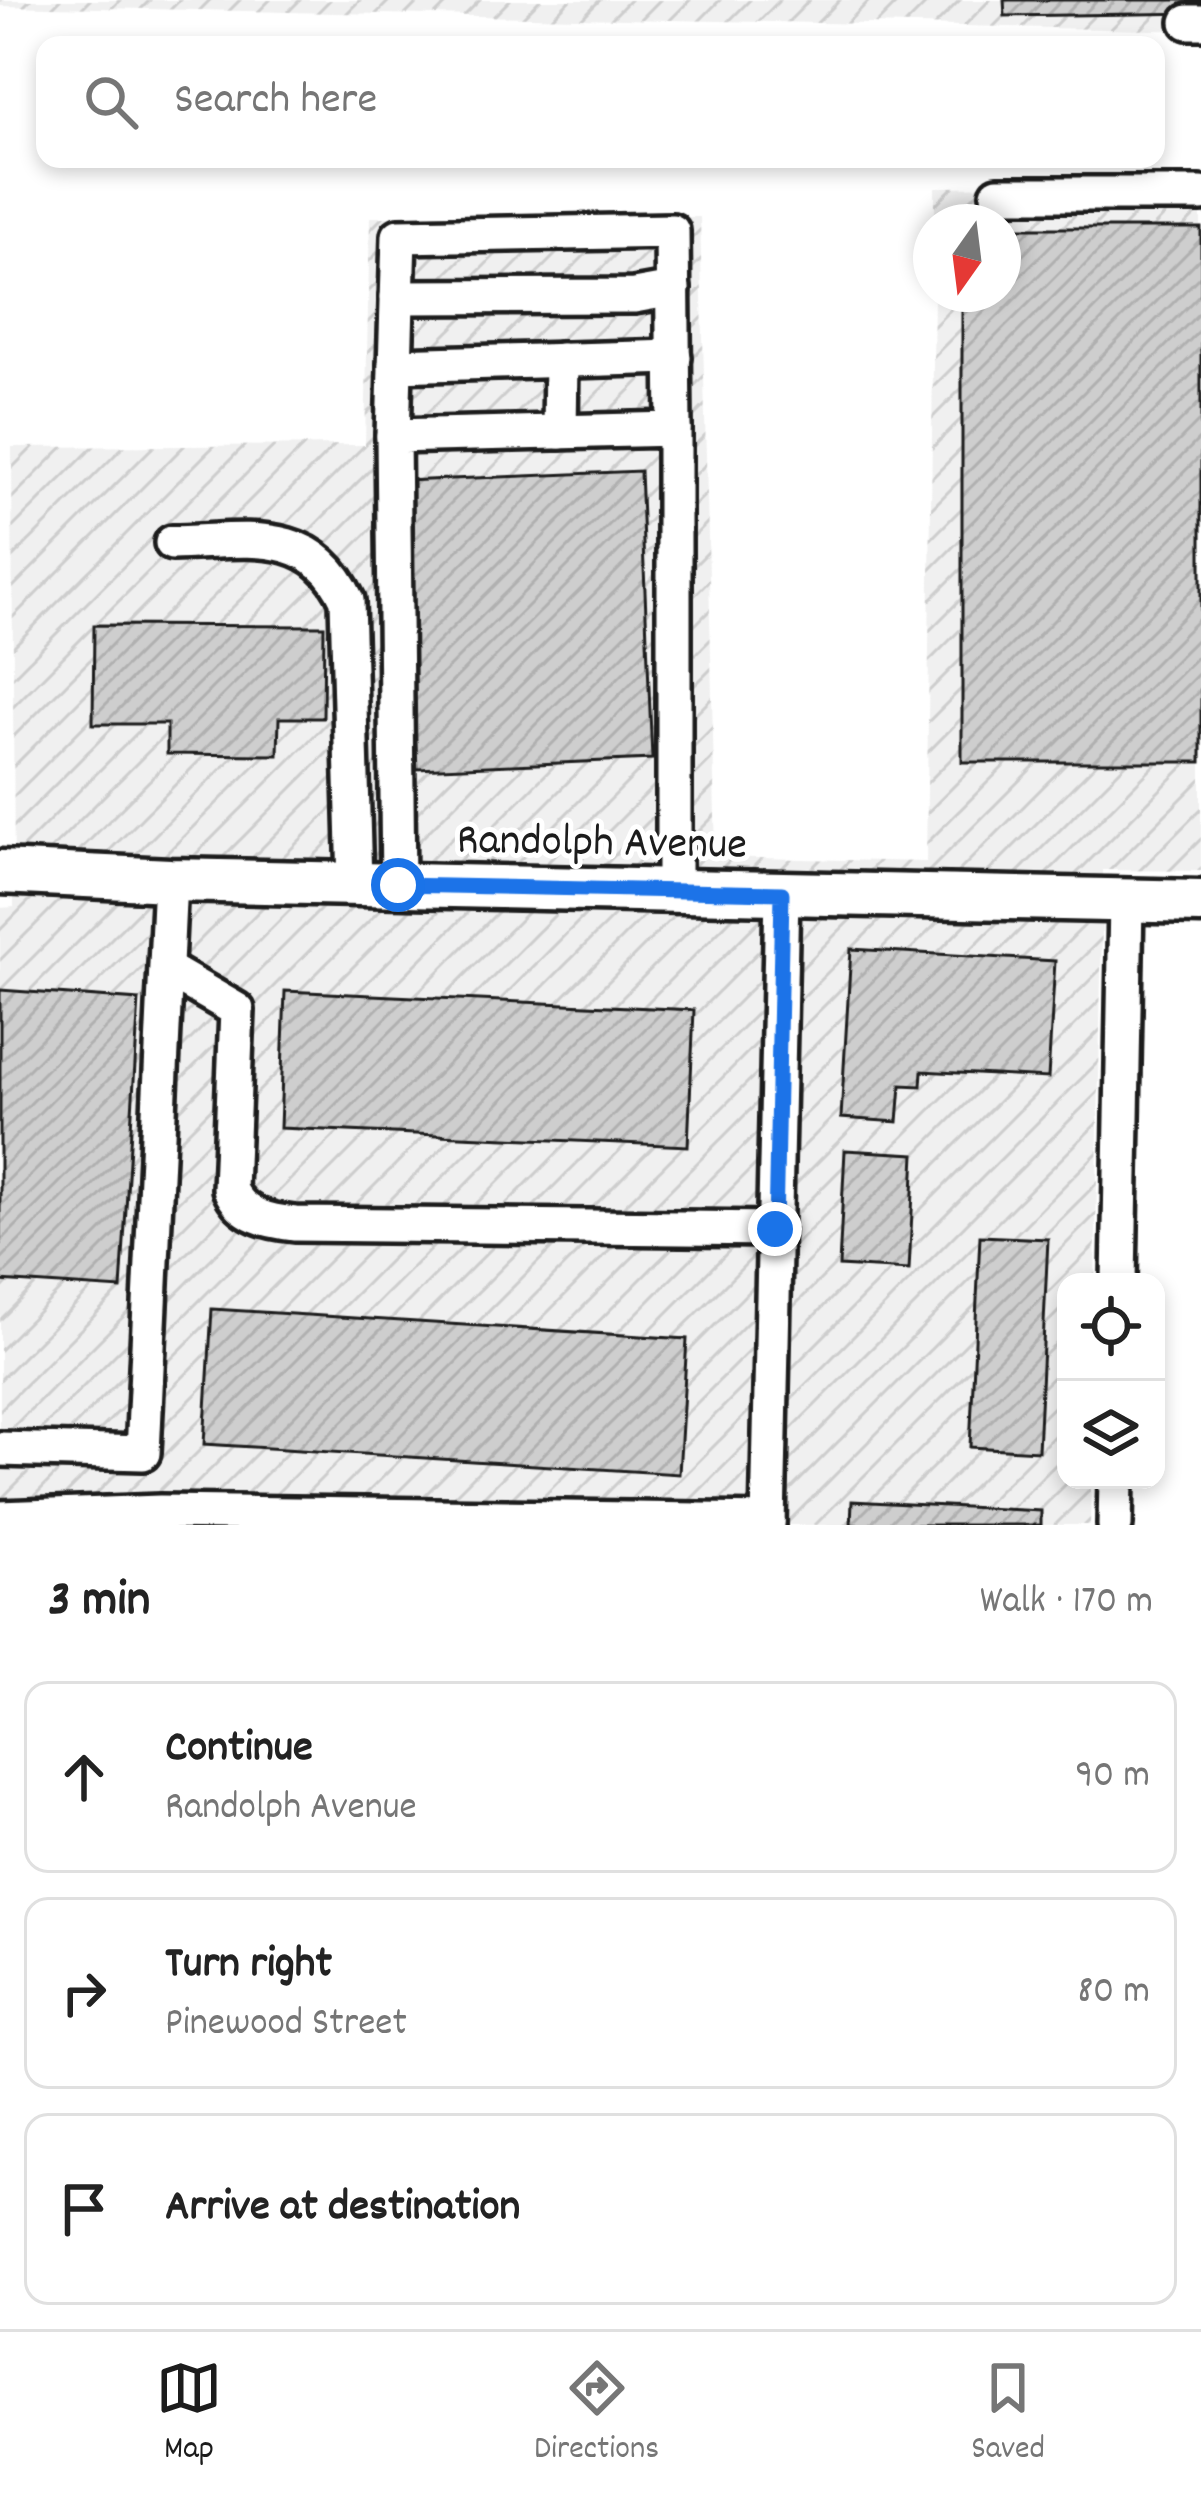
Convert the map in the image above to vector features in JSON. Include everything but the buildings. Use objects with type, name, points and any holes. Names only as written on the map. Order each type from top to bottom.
[{"type":"main road","name":"Randolph Avenue","points":[[0,872],[170,880],[1201,902]]},
{"type":"street","points":[[998,194],[1201,194]]},
{"type":"street","points":[[398,885],[392,436],[398,236],[673,231],[674,891]]},
{"type":"street","points":[[397,297],[634,296],[674,289]]},
{"type":"street","points":[[394,364],[674,357]]},
{"type":"street","points":[[560,431],[561,360]]},
{"type":"street","points":[[392,436],[674,429]]},
{"type":"street","points":[[172,543],[285,541],[316,556],[339,581],[347,600],[355,884]]},
{"type":"street","points":[[0,1449],[143,1453],[170,880]]},
{"type":"street","points":[[0,1518],[768,1523],[782,893]]},
{"type":"street","points":[[1119,1273],[1126,901]]},
{"type":"street","points":[[168,970],[237,1010],[230,1189],[236,1204],[258,1217],[295,1224],[775,1229]]},
{"type":"street","points":[[1115,1525],[1116,1489]]},
{"type":"shaded area","points":[[0,0],[1201,0],[1201,31],[0,6]]},
{"type":"shaded area","points":[[1201,184],[1201,871],[1103,870],[1095,1273],[1057,1273],[1057,1489],[1091,1489],[1090,1525],[0,1525],[0,908],[14,907],[12,447],[365,445],[370,217],[700,217],[716,857],[926,862],[934,312],[1021,312],[1021,204],[935,204],[935,187]]},
{"type":"route","points":[[398,885],[782,893],[775,1229]]}]
